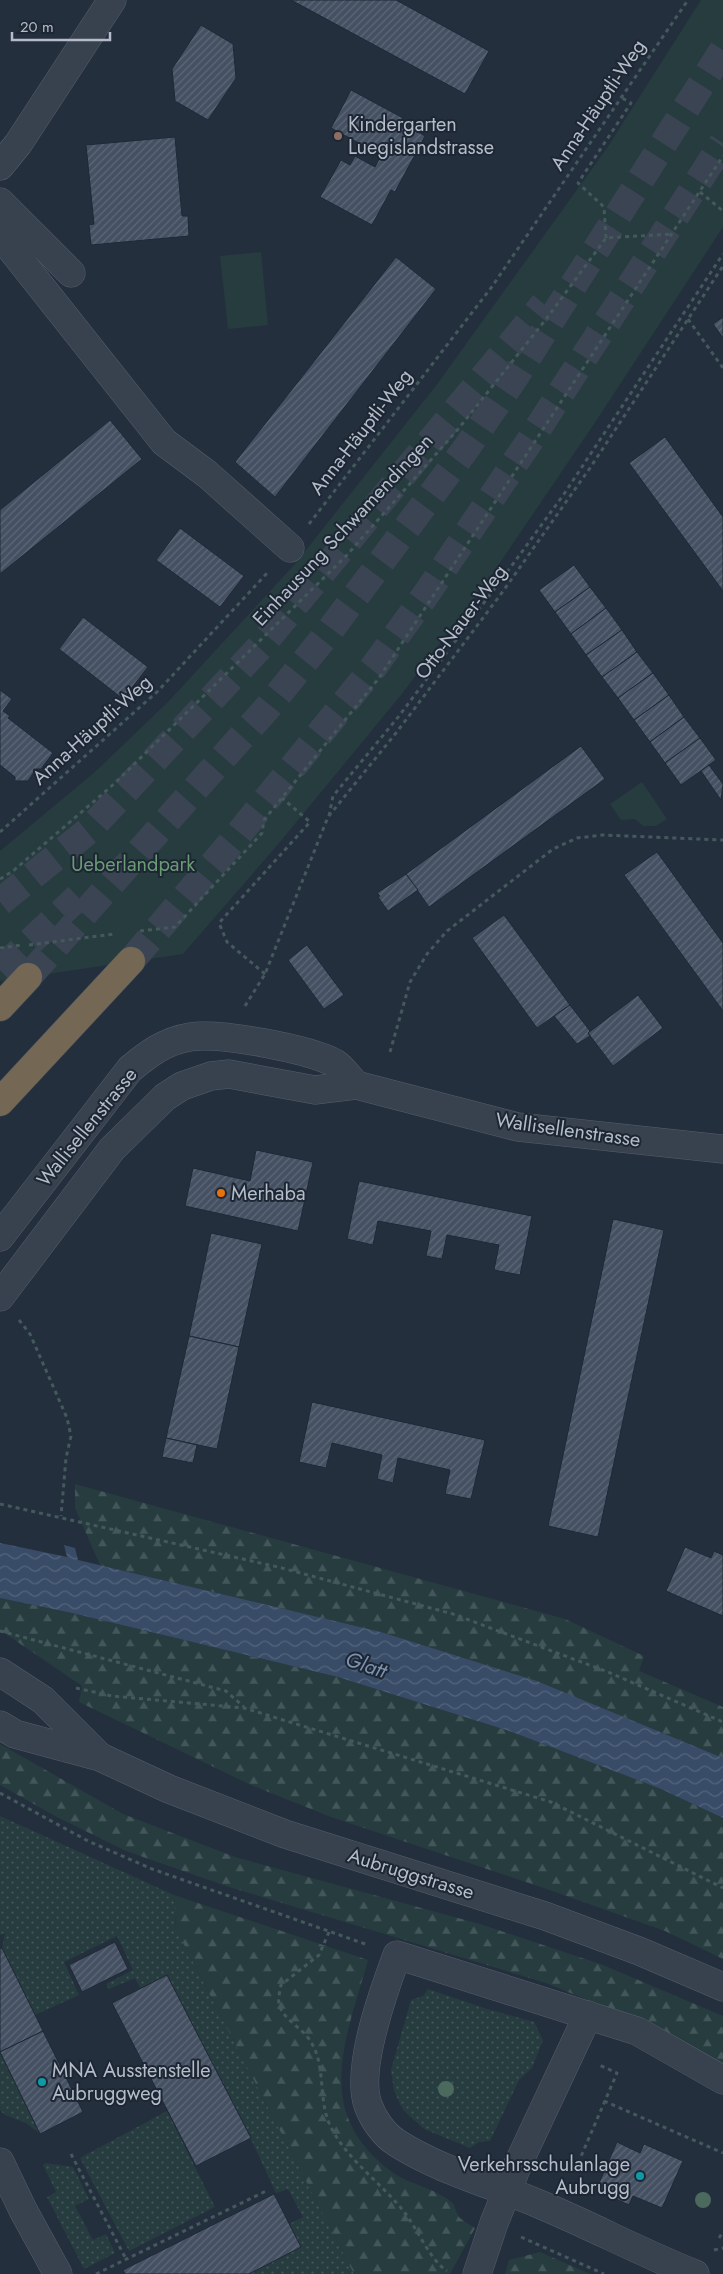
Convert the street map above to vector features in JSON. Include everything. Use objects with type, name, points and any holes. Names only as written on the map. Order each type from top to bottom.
[{"type":"highway","points":[[0,1102],[131,961]]},
{"type":"highway","points":[[0,1007],[28,977]]},
{"type":"street","points":[[0,166],[18,144],[112,0]]},
{"type":"street","points":[[0,202],[71,273]]},
{"type":"street","points":[[0,235],[164,442],[207,474],[290,548]]},
{"type":"street","name":"Wallisellenstrasse","points":[[0,1237],[130,1069],[154,1049],[189,1037],[214,1036],[293,1048],[336,1064],[356,1085]]},
{"type":"street","name":"Wallisellenstrasse","points":[[0,1297],[112,1149],[149,1111],[182,1086],[211,1076],[229,1074],[315,1090],[356,1085],[518,1127],[723,1148]]},
{"type":"street","name":"Aubruggstrasse","points":[[0,1672],[43,1700],[100,1757]]},
{"type":"street","name":"Aubruggstrasse","points":[[0,1725],[15,1734],[100,1757],[232,1815],[338,1852],[545,1916],[639,1951],[723,1987]]},
{"type":"street","points":[[695,2274],[540,2204],[421,2157],[395,2142],[379,2126],[367,2105],[364,2083],[367,2056],[387,1982],[397,1955],[637,2031],[723,2080]]},
{"type":"street","points":[[477,2274],[477,2269],[506,2192],[588,2015]]},
{"type":"street","points":[[3,2176],[58,2274]]},
{"type":"path","name":"Anna-Häuptli-Weg","points":[[0,832],[158,691],[290,548],[491,288],[688,0]]},
{"type":"path","points":[[622,98],[632,103],[578,183],[604,207],[606,238],[672,234]]},
{"type":"path","points":[[136,932],[175,927],[262,833],[264,820],[379,678],[723,156]]},
{"type":"path","points":[[700,192],[723,211]]},
{"type":"path","name":"Einhausung Schwamendingen","points":[[0,879],[13,871],[114,784],[346,556],[459,428],[547,318],[606,238]]},
{"type":"path","points":[[328,816],[333,796],[399,716],[524,548],[569,485],[723,254]]},
{"type":"path","name":"Otto-Nauer-Weg","points":[[245,1006],[265,974],[328,816],[396,733],[501,594],[590,468],[723,266]]},
{"type":"path","points":[[688,319],[723,368]]},
{"type":"path","points":[[265,974],[227,942],[219,923],[310,822],[282,798]]},
{"type":"path","points":[[390,1052],[410,982],[427,954],[447,931],[552,849],[577,838],[603,834],[723,840]]},
{"type":"path","points":[[0,948],[117,934]]},
{"type":"path","points":[[18,1318],[30,1334],[66,1418],[71,1436],[66,1458],[61,1516]]},
{"type":"path","points":[[0,1504],[61,1516],[278,1566],[453,1614],[608,1672],[723,1722]]},
{"type":"path","points":[[0,1631],[226,1691],[244,1708]]},
{"type":"path","points":[[73,1687],[112,1696],[244,1708],[551,1802],[723,1888]]},
{"type":"path","points":[[0,1793],[88,1841],[152,1869],[397,1955]]},
{"type":"path","points":[[548,2160],[549,2169],[557,2161],[576,2168],[616,2073],[591,2062]]},
{"type":"path","points":[[604,2101],[723,2153]]},
{"type":"path","points":[[71,2154],[126,2259]]},
{"type":"path","points":[[96,2274],[266,2191]]},
{"type":"path","points":[[719,2238],[723,2232]]},
{"type":"path","points":[[521,2237],[604,2274]]},
{"type":"path","points":[[708,2249],[712,2251],[723,2248]]},
{"type":"green space","name":"Ueberlandpark","points":[[701,0],[723,0],[723,227],[596,421],[493,573],[401,695],[280,842],[183,954],[0,981],[0,851],[96,771],[168,702],[295,564],[438,383],[607,148]]},
{"type":"green space","points":[[261,252],[268,325],[228,329],[220,256]]},
{"type":"green space","points":[[642,782],[667,819],[656,826],[643,826],[635,819],[621,820],[610,804]]},
{"type":"green space","points":[[75,1484],[565,1619],[644,1656],[639,1671],[723,1707],[723,1758],[537,1681],[381,1632],[100,1565],[75,1508]]},
{"type":"green space","points":[[0,1598],[72,1613],[338,1677],[512,1732],[661,1789],[723,1818],[723,1959],[665,1931],[541,1887],[331,1817],[251,1785],[79,1702],[82,1686],[0,1630]]},
{"type":"green space","points":[[0,1744],[123,1814],[235,1857],[480,1924],[603,1965],[723,2016],[723,2065],[597,2004],[546,1983],[226,1886],[126,1851],[57,1817],[0,1785]]},
{"type":"green space","points":[[0,1816],[174,1895],[176,1929],[354,2274],[249,2274],[301,2247],[289,2224],[303,2217],[288,2189],[276,2193],[250,2137],[167,1975],[140,1988],[135,1978],[109,1989],[106,1984],[133,1970],[117,1936],[64,1962],[79,1995],[35,2015],[2,1948],[5,1933],[0,1935]]},
{"type":"green space","points":[[174,1895],[368,1960],[345,2046],[341,2074],[343,2100],[351,2125],[367,2149],[398,2176],[436,2192],[452,2202],[459,2217],[475,2228],[450,2274],[354,2274],[176,1929]]},
{"type":"green space","points":[[428,1989],[487,2009],[534,2022],[543,2040],[532,2068],[519,2080],[490,2141],[479,2142],[470,2148],[424,2129],[403,2110],[394,2091],[391,2070],[411,2000],[423,1996]]},
{"type":"green space","points":[[0,2053],[40,2134],[26,2123],[5,2115],[0,2110]]},
{"type":"green space","points":[[167,2111],[215,2207],[129,2251],[80,2158]]},
{"type":"green space","points":[[45,2163],[73,2167],[89,2199],[75,2206],[93,2240],[106,2234],[115,2253],[84,2269],[47,2197],[56,2192],[43,2165]]},
{"type":"green space","points":[[540,2252],[590,2274],[505,2274],[509,2260]]},
{"type":"water","name":"Glatt","points":[[0,1543],[67,1557],[64,1545],[75,1548],[78,1560],[381,1632],[537,1681],[723,1758],[723,1818],[661,1789],[512,1732],[338,1677],[72,1613],[0,1598]]},
{"type":"building","points":[[291,0],[396,0],[489,51],[465,94]]},
{"type":"building","points":[[201,25],[233,44],[236,78],[208,120],[175,101],[172,69]]},
{"type":"building","points":[[351,90],[403,118],[401,122],[425,136],[395,192],[391,190],[372,225],[320,197],[341,160],[350,165],[355,156],[375,167],[381,155],[331,128]]},
{"type":"building","points":[[175,137],[182,216],[188,216],[189,236],[91,245],[89,225],[94,224],[86,145]]},
{"type":"building","points":[[396,257],[436,289],[275,497],[235,462]]},
{"type":"building","points":[[723,317],[723,338],[713,324]]},
{"type":"building","points":[[110,420],[142,459],[0,574],[0,510]]},
{"type":"building","points":[[665,437],[723,517],[723,591],[629,463]]},
{"type":"building","points":[[180,528],[244,576],[220,607],[156,560]]},
{"type":"building","points":[[574,565],[590,587],[555,612],[539,590]]},
{"type":"building","points":[[590,587],[606,608],[571,634],[555,612]]},
{"type":"building","points":[[606,608],[622,630],[586,655],[571,634]]},
{"type":"building","points":[[83,617],[148,667],[123,699],[59,649]]},
{"type":"building","points":[[622,630],[637,652],[602,677],[586,655]]},
{"type":"building","points":[[637,652],[653,673],[618,698],[602,677]]},
{"type":"building","points":[[653,673],[669,695],[634,720],[618,698]]},
{"type":"building","points":[[0,690],[12,699],[3,711],[10,716],[8,718],[53,753],[41,769],[36,769],[28,781],[15,781],[15,777],[0,765]]},
{"type":"building","points":[[669,695],[684,717],[650,742],[634,720]]},
{"type":"building","points":[[684,717],[700,738],[665,763],[650,742]]},
{"type":"building","points":[[700,738],[716,760],[681,785],[665,763]]},
{"type":"building","points":[[581,746],[605,779],[429,907],[406,874]]},
{"type":"building","points":[[709,765],[723,784],[721,800],[701,771]]},
{"type":"building","points":[[657,852],[723,943],[723,1011],[624,875]]},
{"type":"building","points":[[406,874],[418,890],[388,911],[377,893]]},
{"type":"building","points":[[504,915],[570,1005],[537,1028],[472,938]]},
{"type":"building","points":[[307,945],[344,995],[324,1009],[288,960]]},
{"type":"building","points":[[638,995],[663,1028],[613,1066],[588,1033]]},
{"type":"building","points":[[570,1005],[590,1031],[588,1033],[590,1036],[577,1044],[554,1016]]},
{"type":"building","points":[[256,1150],[313,1162],[298,1231],[185,1206],[193,1168],[250,1181]]},
{"type":"building","points":[[359,1181],[532,1216],[520,1275],[494,1270],[499,1245],[447,1235],[442,1259],[426,1256],[431,1231],[378,1221],[373,1245],[347,1239]]},
{"type":"building","points":[[613,1219],[664,1230],[598,1537],[548,1526]]},
{"type":"building","points":[[211,1233],[262,1244],[239,1347],[189,1336]]},
{"type":"building","points":[[189,1336],[239,1347],[217,1449],[166,1438]]},
{"type":"building","points":[[312,1402],[485,1440],[471,1499],[445,1494],[450,1470],[398,1458],[393,1483],[377,1479],[382,1455],[332,1443],[326,1468],[299,1462]]},
{"type":"building","points":[[166,1438],[197,1445],[193,1463],[162,1457]]},
{"type":"building","points":[[685,1547],[711,1558],[714,1551],[723,1555],[723,1616],[666,1591]]},
{"type":"building","points":[[115,1942],[128,1969],[82,1992],[69,1965]]},
{"type":"building","points":[[2,1948],[43,2031],[0,2052],[0,1949]]},
{"type":"building","points":[[167,1975],[251,2138],[196,2166],[112,2003]]},
{"type":"building","name":"MNA Ausstenstelle Aubruggweg","points":[[43,2031],[83,2112],[40,2134],[0,2052]]},
{"type":"building","name":"Verkehrsschulanlage Aubrugg","points":[[617,2142],[640,2153],[644,2144],[683,2161],[662,2208],[633,2196],[629,2205],[596,2190]]},
{"type":"building","points":[[274,2194],[301,2247],[249,2274],[125,2274],[123,2270]]},
{"type":"tunnel","points":[[28,977],[269,706],[331,629],[465,450],[515,377],[723,50]]},
{"type":"tunnel","points":[[131,961],[237,836],[373,668],[427,593],[529,442],[723,143]]},
{"type":"tunnel","points":[[0,902],[88,831],[261,646],[544,304]]},
{"type":"tunnel","points":[[0,970],[78,897]]},
{"type":"place","name":"Kindergarten Luegislandstrasse","points":[[338,136]]},
{"type":"place","name":"Merhaba","points":[[221,1193]]},
{"type":"place","name":"MNA Ausstenstelle Aubruggweg","points":[[42,2082]]},
{"type":"place","name":"Verkehrsschulanlage Aubrugg","points":[[640,2176]]}]
